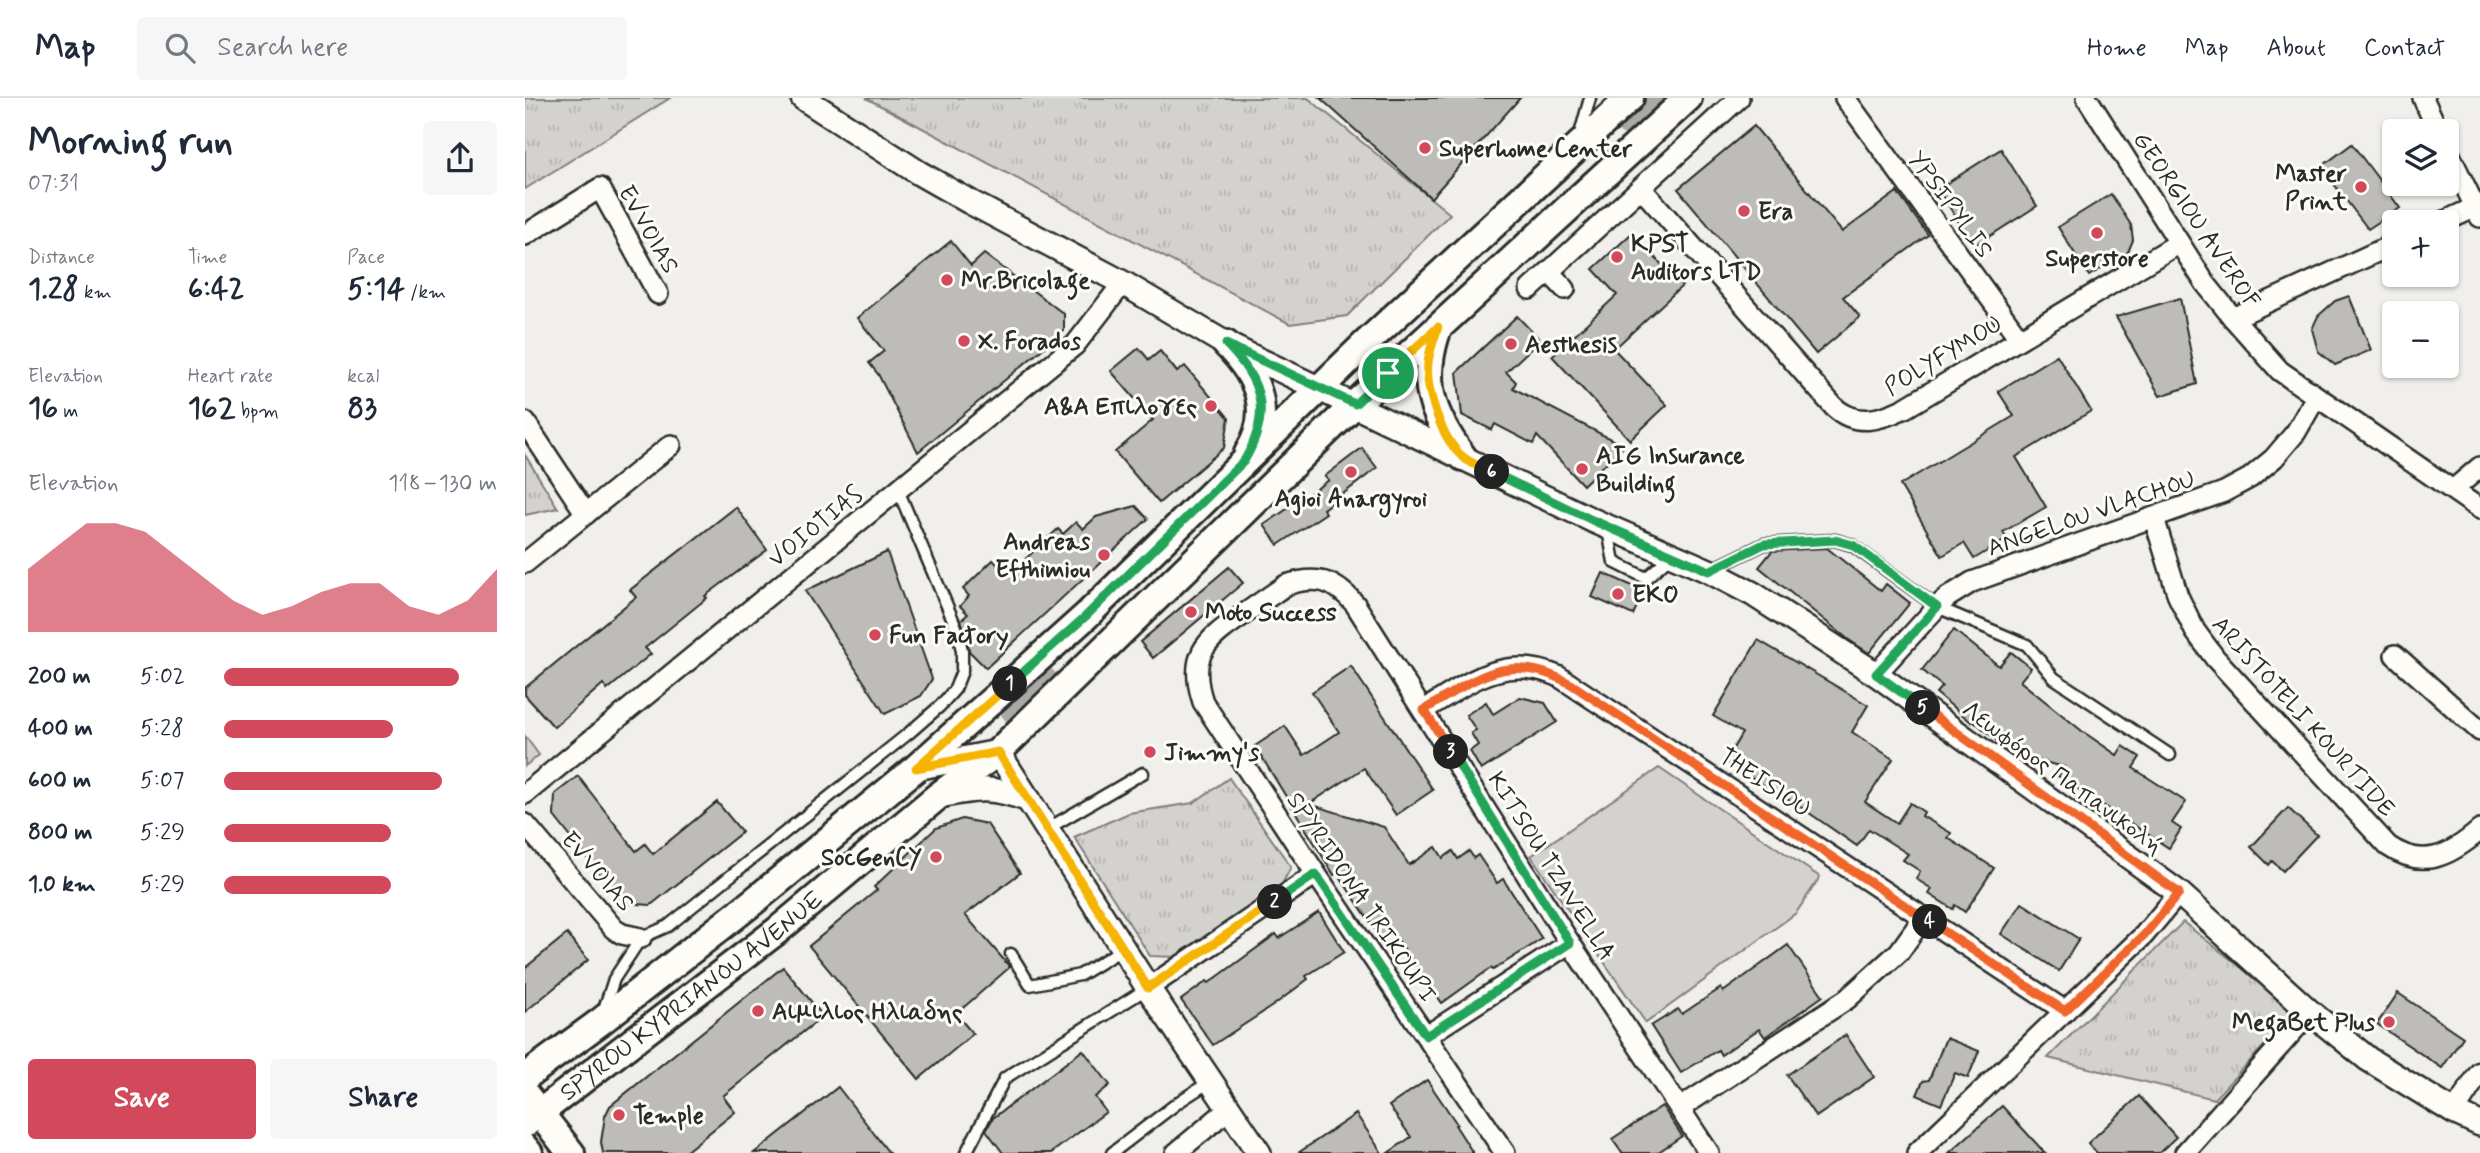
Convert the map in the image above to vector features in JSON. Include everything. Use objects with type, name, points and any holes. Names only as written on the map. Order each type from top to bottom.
[{"type":"main road","name":"SPYROU KYPRIANOU AVENUE","points":[[525,1077],[754,901],[916,768],[1086,616],[1321,387],[1630,98]]},
{"type":"main road","name":"SPYROU KYPRIANOU AVENUE","points":[[530,1110],[778,930],[938,796],[998,752],[1355,404],[1688,98]]},
{"type":"main road","points":[[1438,327],[1428,362],[1428,380],[1441,425],[1463,457]]},
{"type":"main road","points":[[1226,344],[1249,369],[1259,397],[1259,427],[1253,446],[1244,461]]},
{"type":"main road","points":[[530,1110],[571,1153]]},
{"type":"main road","points":[[525,1148],[529,1153]]},
{"type":"street","name":"Λεωφόρος Παπανικολή","points":[[803,98],[919,173],[1123,283],[1226,344],[1753,594],[1876,674],[2179,893],[2310,1012],[2368,1059],[2454,1112],[2480,1124]]},
{"type":"street","points":[[1530,289],[1739,98]]},
{"type":"street","name":"YPSIPYLIS","points":[[1845,98],[2018,338]]},
{"type":"street","name":"GEORGIOU AVEROF","points":[[2087,98],[2179,243],[2233,318],[2280,371],[2480,509]]},
{"type":"street","points":[[2423,98],[2433,119]]},
{"type":"street","points":[[2459,173],[2478,210],[2459,217]]},
{"type":"street","name":"EVVOIAS","points":[[525,235],[600,188],[658,294]]},
{"type":"street","name":"POLYFYMOU","points":[[1641,188],[1834,407],[1851,419],[1874,420],[1905,408],[2179,243]]},
{"type":"street","points":[[2233,318],[2382,250]]},
{"type":"street","points":[[1549,272],[1565,289]]},
{"type":"street","name":"VOIOTIAS","points":[[525,794],[1075,345],[1123,283]]},
{"type":"street","name":"ANGELOU VLACHOU","points":[[1876,674],[1937,607],[1983,577],[2224,492],[2261,470],[2285,447],[2316,397]]},
{"type":"street","points":[[525,422],[586,514]]},
{"type":"street","points":[[525,563],[671,445]]},
{"type":"street","points":[[2454,489],[2480,467]]},
{"type":"street","name":"ARISTOTELI KOURTIDE","points":[[2154,518],[2178,596],[2195,631],[2215,657],[2388,846],[2403,856],[2427,859],[2449,852],[2480,830]]},
{"type":"street","name":"KITSOU TZAVELLA","points":[[1198,662],[1203,648],[1218,632],[1286,585],[1298,581],[1324,581],[1337,587],[1355,604],[1570,943],[1709,1153]]},
{"type":"street","points":[[2395,654],[2480,731]]},
{"type":"street","name":"SPYRIDONA TRIKOUPI","points":[[1198,662],[1198,688],[1203,702],[1505,1153]]},
{"type":"street","name":"THEISIOU","points":[[1424,710],[1486,674],[1511,667],[1545,671],[1571,684],[2065,1011]]},
{"type":"street","points":[[916,768],[998,752],[1148,988],[1259,1153]]},
{"type":"street","points":[[938,796],[987,789],[1003,790],[1029,800]]},
{"type":"street","name":"EVVOIAS","points":[[525,824],[614,929],[622,934],[641,938]]},
{"type":"street","points":[[1148,988],[1316,874]]},
{"type":"street","points":[[1917,1153],[2144,935],[2179,893]]},
{"type":"street","points":[[1680,1108],[1847,999],[1899,952],[1924,918]]},
{"type":"street","points":[[1426,1036],[1570,943]]},
{"type":"street","points":[[2185,1153],[2310,1012]]},
{"type":"street","points":[[2454,1112],[2480,1072]]},
{"type":"street","points":[[1175,1153],[1230,1108]]},
{"type":"lane","points":[[1577,148],[1590,98]]},
{"type":"lane","points":[[641,938],[668,926],[909,733],[955,689],[962,671],[960,640],[898,490]]},
{"type":"lane","points":[[1607,527],[1614,562],[1646,578],[1673,555]]},
{"type":"lane","points":[[1709,571],[1764,544],[1835,540],[1853,545],[1937,607],[2027,645],[2053,678],[2170,755]]},
{"type":"lane","points":[[1047,829],[1143,773]]},
{"type":"lane","name":"SPYROU KYPRIANOU AVENUE","points":[[600,1022],[614,979],[641,938]]},
{"type":"lane","points":[[1011,954],[1030,985],[1080,975],[1123,949]]},
{"type":"lane","points":[[966,1153],[1005,1078],[1148,988]]},
{"type":"lane","points":[[1112,1153],[1212,1080]]},
{"type":"green space","points":[[525,98],[670,98],[525,189]]},
{"type":"green space","points":[[866,98],[1308,98],[1450,214],[1347,316],[1290,324]]},
{"type":"green space","points":[[525,455],[558,508],[525,515]]},
{"type":"green space","points":[[525,736],[539,755],[525,766]]},
{"type":"green space","points":[[1659,768],[1820,877],[1796,913],[1646,1023],[1531,856]]},
{"type":"green space","points":[[1229,778],[1291,867],[1280,888],[1178,957],[1150,956],[1074,837],[1129,813],[1193,803]]},
{"type":"green space","points":[[2183,922],[2297,1011],[2214,1099],[2048,1058]]},
{"type":"building","name":"Superhome Center","points":[[1320,98],[1520,98],[1431,198]]},
{"type":"building","points":[[1754,126],[1842,232],[1897,192],[1928,235],[1843,297],[1860,317],[1816,354],[1678,189]]},
{"type":"building","name":"Master Print","points":[[2352,144],[2382,184],[2382,196],[2391,196],[2400,208],[2382,210],[2382,220],[2368,229],[2321,167]]},
{"type":"building","points":[[2001,149],[2037,206],[1974,246],[1938,189]]},
{"type":"building","name":"Superstore","points":[[2111,194],[2131,225],[2133,240],[2128,252],[2089,276],[2058,227]]},
{"type":"building","points":[[1632,233],[1682,286],[1614,349],[1667,405],[1630,440],[1552,356],[1617,295],[1593,269]]},
{"type":"building","name":"X. Forados","points":[[951,241],[971,266],[984,254],[1064,314],[1064,331],[918,452],[878,374],[869,363],[884,351],[857,318]]},
{"type":"building","points":[[2349,296],[2371,350],[2335,365],[2318,351],[2312,329],[2318,316],[2335,301]]},
{"type":"building","points":[[2180,298],[2197,384],[2160,396],[2116,317]]},
{"type":"building","points":[[1517,316],[1540,340],[1506,372],[1516,382],[1513,388],[1624,446],[1583,485],[1537,436],[1533,444],[1495,424],[1492,430],[1462,415],[1457,372]]},
{"type":"building","points":[[1139,348],[1149,360],[1160,351],[1177,372],[1185,366],[1229,418],[1224,448],[1159,503],[1115,452],[1153,420],[1111,371]]},
{"type":"building","points":[[2057,355],[2091,411],[2016,457],[2046,507],[2003,532],[2007,539],[1974,559],[1964,543],[1942,556],[1900,485],[2014,416],[1998,391]]},
{"type":"building","points":[[1362,448],[1377,468],[1323,509],[1326,513],[1278,545],[1264,525],[1329,480],[1325,476]]},
{"type":"building","points":[[1136,506],[1148,519],[986,668],[969,651],[968,644],[974,638],[961,620],[968,614],[960,606],[969,596],[963,589],[993,560],[1008,575],[1058,529],[1063,534],[1076,522],[1083,529],[1096,517]]},
{"type":"building","points":[[736,507],[767,550],[705,596],[707,598],[645,648],[651,654],[607,690],[603,684],[554,727],[525,695],[525,688],[636,597],[630,590]]},
{"type":"building","points":[[1827,548],[1881,591],[1886,584],[1910,603],[1869,653],[1759,567],[1772,551]]},
{"type":"building","name":"Fun Factory","points":[[887,552],[932,679],[921,696],[885,714],[805,591]]},
{"type":"building","name":"Moto Success","points":[[1229,567],[1243,583],[1153,658],[1140,642]]},
{"type":"building","name":"EKO","points":[[1603,573],[1644,591],[1633,615],[1592,597]]},
{"type":"building","points":[[1954,630],[1999,666],[2011,652],[2031,668],[2020,681],[2082,731],[2117,755],[2123,746],[2140,757],[2133,768],[2186,802],[2172,823],[2181,829],[2169,848],[2058,776],[2064,767],[2019,756],[2007,746],[2005,748],[1936,693],[1942,686],[1922,670]]},
{"type":"building","points":[[1758,640],[1868,705],[1852,732],[1893,759],[1865,802],[1897,823],[1910,803],[1924,812],[1922,816],[1951,833],[1948,838],[1994,868],[1965,912],[1955,905],[1953,909],[1929,894],[1932,889],[1916,879],[1920,871],[1903,860],[1908,854],[1869,829],[1857,846],[1802,808],[1725,762],[1742,733],[1713,716]]},
{"type":"building","points":[[1351,666],[1433,790],[1396,815],[1364,768],[1309,804],[1384,827],[1409,865],[1436,847],[1443,858],[1453,851],[1458,859],[1469,851],[1474,858],[1478,855],[1497,883],[1503,879],[1542,939],[1493,970],[1491,968],[1442,1003],[1392,932],[1382,939],[1337,873],[1334,875],[1255,746],[1285,726],[1304,755],[1339,732],[1312,692]]},
{"type":"building","points":[[1520,697],[1545,703],[1557,722],[1481,770],[1470,751],[1478,745],[1471,733],[1476,730],[1466,715],[1486,702],[1493,714]]},
{"type":"building","points":[[578,776],[636,851],[645,844],[653,854],[717,802],[742,832],[651,905],[623,903],[554,816],[555,794]]},
{"type":"building","points":[[2288,808],[2317,835],[2283,871],[2272,861],[2269,865],[2251,847]]},
{"type":"building","points":[[962,819],[987,824],[1020,873],[965,915],[1010,967],[956,1014],[973,1034],[919,1079],[809,946],[877,890],[874,887],[936,828]]},
{"type":"building","points":[[2022,903],[2079,939],[2059,971],[2001,934]]},
{"type":"building","points":[[1319,912],[1344,952],[1306,976],[1308,979],[1274,1005],[1213,1045],[1181,1000],[1276,934],[1279,938]]},
{"type":"building","points":[[567,934],[588,960],[525,1012],[525,968]]},
{"type":"building","points":[[1788,945],[1823,996],[1765,1037],[1759,1029],[1721,1055],[1718,1050],[1681,1073],[1651,1026],[1678,1009],[1682,1014],[1721,988],[1723,992]]},
{"type":"building","points":[[783,967],[823,1016],[723,1096],[735,1112],[684,1153],[603,1153],[601,1142],[605,1116],[610,1106]]},
{"type":"building","points":[[2398,993],[2463,1037],[2442,1068],[2377,1024]]},
{"type":"building","points":[[1846,1035],[1874,1077],[1816,1117],[1787,1075]]},
{"type":"building","points":[[1946,1038],[1979,1051],[1968,1078],[1955,1073],[1941,1105],[1917,1095],[1923,1081],[1929,1080]]},
{"type":"building","points":[[1083,1050],[1110,1085],[1095,1097],[1106,1112],[1051,1153],[1003,1153],[986,1130],[993,1118]]},
{"type":"building","points":[[1427,1080],[1473,1153],[1388,1153],[1411,1137],[1389,1106]]},
{"type":"building","points":[[838,1087],[889,1153],[754,1153]]},
{"type":"building","points":[[2139,1096],[2176,1137],[2159,1153],[2097,1153],[2088,1143]]},
{"type":"building","points":[[1662,1106],[1682,1136],[1657,1153],[1622,1153],[1612,1139]]},
{"type":"building","points":[[2002,1106],[2045,1153],[1949,1153]]},
{"type":"building","points":[[1356,1114],[1382,1153],[1298,1153]]},
{"type":"waterway","points":[[1631,117],[1652,98]]},
{"type":"waterway","points":[[1018,706],[1040,684]]},
{"type":"place","name":"Superhome Center","points":[[1425,148]]},
{"type":"place","name":"Master Print","points":[[2361,187]]},
{"type":"place","name":"Era","points":[[1744,211]]},
{"type":"place","name":"Superstore","points":[[2097,233]]},
{"type":"place","name":"KPST Auditors LTD","points":[[1617,257]]},
{"type":"place","name":"Mr.Bricolage","points":[[947,280]]},
{"type":"place","name":"X. Forados","points":[[964,341]]},
{"type":"place","name":"Aesthesis","points":[[1511,344]]},
{"type":"place","name":"Α&Α Επιλογες","points":[[1211,406]]},
{"type":"place","name":"AIG Insurance Building","points":[[1582,469]]},
{"type":"place","name":"Agioi Anargyroi","points":[[1351,472]]},
{"type":"place","name":"Andreas Efthimiou","points":[[1104,555]]},
{"type":"place","name":"EKO","points":[[1618,594]]},
{"type":"place","name":"Moto Success","points":[[1191,612]]},
{"type":"place","name":"Fun Factory","points":[[875,635]]},
{"type":"place","name":"Jimmy's","points":[[1150,752]]},
{"type":"place","name":"SocGenCY","points":[[936,857]]},
{"type":"place","name":"Αιμιλιος Ηλιαδης","points":[[758,1011]]},
{"type":"place","name":"MegaBet Plus","points":[[2389,1022]]},
{"type":"place","name":"Temple","points":[[619,1115]]},
{"type":"route","points":[[1438,327],[1430,349],[1428,380],[1441,425],[1463,457],[1592,520],[1709,571],[1764,544],[1835,540],[1853,545],[1937,607],[1876,674],[2179,893],[2144,935],[2065,1011],[1571,684],[1545,671],[1511,667],[1486,674],[1424,710],[1570,943],[1426,1036],[1316,874],[1148,988],[998,752],[916,768],[1086,616],[1244,461],[1253,446],[1259,427],[1258,389],[1249,369],[1226,344],[1355,404],[1388,373],[1438,327]]}]
